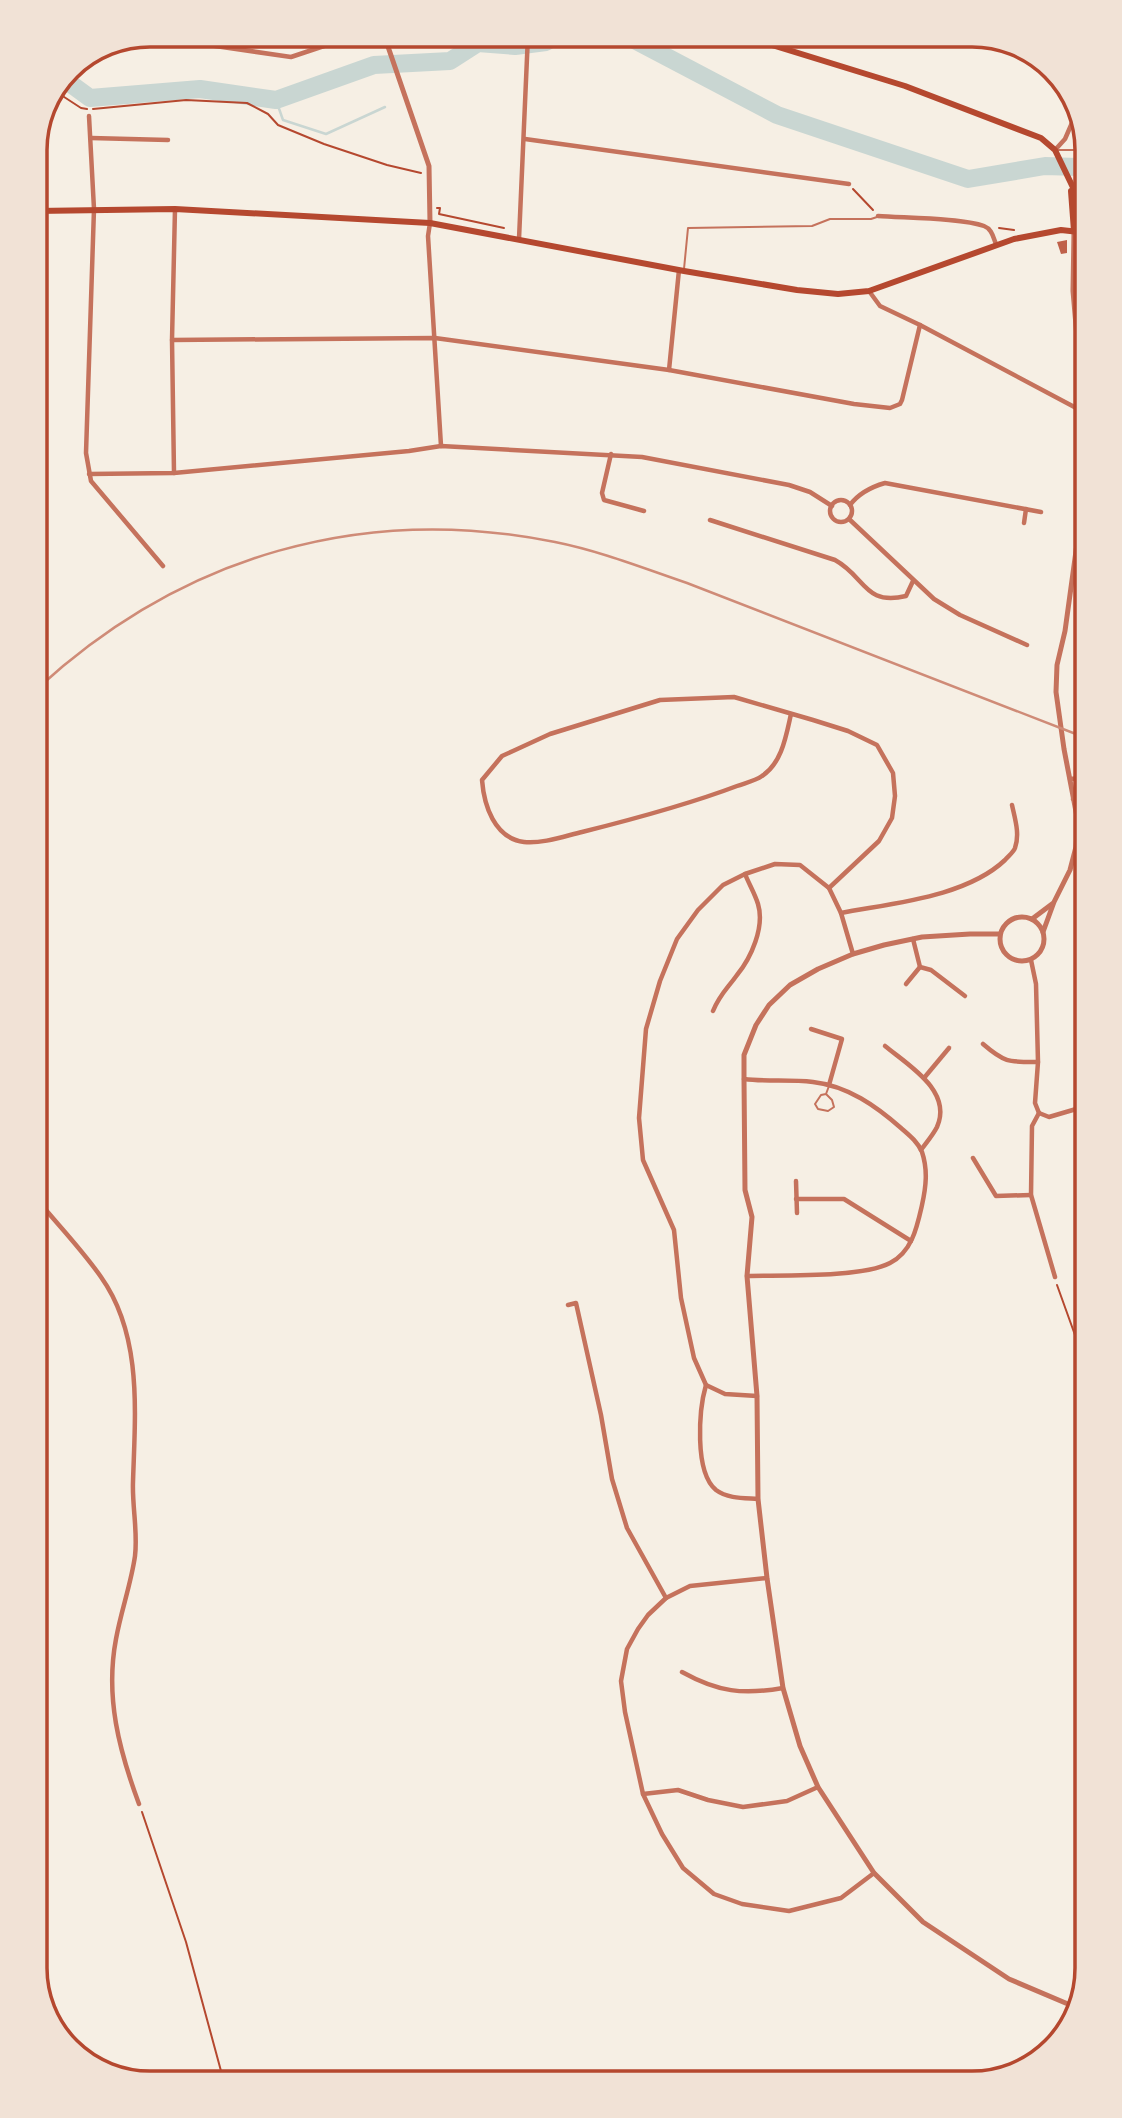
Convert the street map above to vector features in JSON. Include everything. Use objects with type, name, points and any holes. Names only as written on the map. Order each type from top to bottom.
[{"type":"main road","points":[[779,47],[893,82],[995,118],[1041,138],[1055,150],[1075,193]]},
{"type":"main road","points":[[1070,185],[1075,224]]},
{"type":"main road","points":[[47,211],[175,209],[430,222],[682,270],[797,290],[838,294],[869,291],[996,244],[1061,230],[1075,232]]},
{"type":"street","points":[[222,47],[291,57],[321,47]]},
{"type":"street","points":[[387,47],[429,166],[428,236],[441,446]]},
{"type":"street","points":[[519,239],[527,47]]},
{"type":"street","points":[[89,116],[94,209],[86,453],[89,474],[97,488],[163,566]]},
{"type":"street","points":[[1055,150],[1065,139],[1071,125]]},
{"type":"street","points":[[90,138],[168,140]]},
{"type":"street","points":[[525,138],[849,184]]},
{"type":"street","points":[[174,473],[172,340],[175,209]]},
{"type":"street","points":[[878,216],[969,223],[991,231],[996,244]]},
{"type":"street","points":[[1075,252],[1075,314]]},
{"type":"street","points":[[668,370],[682,270]]},
{"type":"street","points":[[869,291],[880,306],[1075,407]]},
{"type":"street","points":[[172,340],[435,338],[668,370],[854,404],[890,408],[900,404],[902,400],[920,325]]},
{"type":"street","points":[[89,474],[174,473],[441,446],[642,457],[789,485],[810,492],[832,506]]},
{"type":"street","points":[[611,454],[602,493],[604,500],[644,511]]},
{"type":"street","points":[[850,505],[860,494],[885,483],[1041,512]]},
{"type":"street","points":[[842,500],[850,505],[852,512],[849,519],[842,522],[835,520],[831,514],[832,506],[842,500]]},
{"type":"street","points":[[1024,523],[1026,509]]},
{"type":"street","points":[[849,519],[934,599],[960,615],[1027,645]]},
{"type":"street","points":[[710,520],[835,560],[848,567],[865,588],[877,597],[891,599],[906,596],[913,581]]},
{"type":"street","points":[[1075,558],[1065,631],[1057,665],[1056,692],[1075,808]]},
{"type":"street","points":[[791,714],[785,741],[776,762],[762,776],[709,797],[617,824],[553,839],[524,842],[508,836],[493,821],[484,801],[482,780],[502,756],[551,734],[660,700],[734,697],[791,714],[848,731],[877,745],[893,773],[895,796],[892,818],[879,841],[829,888]]},
{"type":"street","points":[[1069,779],[1075,778]]},
{"type":"street","points":[[841,912],[917,898],[975,881],[996,868],[1015,850],[1018,833],[1012,805]]},
{"type":"street","points":[[1043,932],[1032,919],[1012,919],[1006,923],[1000,934],[1001,948],[1010,959],[1024,961],[1031,960],[1040,953],[1043,932],[1070,870],[1075,851]]},
{"type":"street","points":[[757,1396],[724,1394],[706,1385],[694,1358],[681,1298],[674,1230],[643,1160],[639,1118],[646,1029],[660,981],[677,939],[698,910],[723,885],[745,874],[775,864],[800,865],[829,888],[841,912],[853,954]]},
{"type":"street","points":[[713,1011],[720,993],[747,961],[756,938],[759,906],[745,874]]},
{"type":"street","points":[[1032,919],[1054,902]]},
{"type":"street","points":[[1000,934],[912,939],[853,954],[790,985],[769,1005],[756,1025],[744,1055],[744,1079],[745,1190],[752,1217],[747,1276],[757,1396],[758,1499],[783,1688],[800,1746],[818,1787],[874,1873],[923,1922],[1009,1979],[1068,2004]]},
{"type":"street","points":[[912,939],[920,967]]},
{"type":"street","points":[[1031,960],[1037,984],[1038,1062],[1035,1103],[1040,1113],[1049,1117],[1075,1110]]},
{"type":"street","points":[[906,984],[920,967]]},
{"type":"street","points":[[920,967],[931,970],[965,996]]},
{"type":"street","points":[[811,1029],[842,1039],[829,1085]]},
{"type":"street","points":[[983,1044],[999,1059],[1038,1062]]},
{"type":"street","points":[[885,1046],[924,1078],[936,1092],[940,1110],[938,1126],[921,1150]]},
{"type":"street","points":[[924,1078],[949,1048]]},
{"type":"street","points":[[744,1079],[829,1085],[877,1107],[916,1141],[921,1150],[927,1178],[917,1226],[911,1241],[901,1256],[888,1265],[864,1270],[813,1274],[747,1276]]},
{"type":"street","points":[[1040,1113],[1031,1126],[1031,1195],[1055,1277]]},
{"type":"street","points":[[973,1158],[996,1196],[1031,1195]]},
{"type":"street","points":[[796,1181],[797,1213]]},
{"type":"street","points":[[796,1199],[844,1199],[911,1241]]},
{"type":"street","points":[[47,1212],[102,1279],[125,1328],[129,1343],[136,1423],[132,1485],[135,1555],[115,1641],[112,1695],[121,1756],[139,1804]]},
{"type":"street","points":[[568,1305],[576,1303],[612,1479],[628,1528],[666,1598]]},
{"type":"street","points":[[706,1385],[701,1401],[701,1458],[705,1474],[718,1492],[733,1497],[758,1499]]},
{"type":"street","points":[[767,1578],[690,1586],[666,1598],[638,1629],[627,1649],[621,1681],[643,1794],[662,1834],[683,1867],[714,1894],[742,1904],[789,1911],[841,1898],[874,1873]]},
{"type":"street","points":[[682,1672],[715,1688],[733,1691],[757,1692],[783,1688]]},
{"type":"street","points":[[643,1794],[678,1790],[743,1807],[787,1801],[818,1787]]},
{"type":"lane","points":[[1055,150],[1075,150]]},
{"type":"lane","points":[[682,270],[688,228],[813,226],[831,219],[871,219],[878,216]]},
{"type":"lane","points":[[826,1094],[834,1107],[828,1111],[818,1109],[815,1104],[818,1098],[826,1094],[829,1085]]},
{"type":"path","points":[[63,96],[81,108],[90,110],[186,100],[247,103],[268,114],[278,125],[324,145],[422,173]]},
{"type":"path","points":[[849,184],[878,216]]},
{"type":"path","points":[[440,208],[439,214],[514,230]]},
{"type":"path","points":[[1006,229],[1015,230]]},
{"type":"path","points":[[1055,1277],[1075,1334]]},
{"type":"path","points":[[139,1804],[187,1942],[221,2071]]},
{"type":"building","points":[[1067,240],[1067,253],[1061,254],[1057,242]]},
{"type":"waterway","points":[[71,84],[90,98],[200,89],[276,100],[374,65],[450,61],[472,47]]},
{"type":"waterway","points":[[648,47],[777,115],[968,179],[1045,166],[1075,167]]},
{"type":"waterway","points":[[276,100],[283,120],[326,134],[385,107]]},
{"type":"railway","points":[[47,681],[94,642],[152,604],[214,574],[278,551],[345,536],[413,530],[483,532],[555,542],[638,566],[1075,734]]}]
